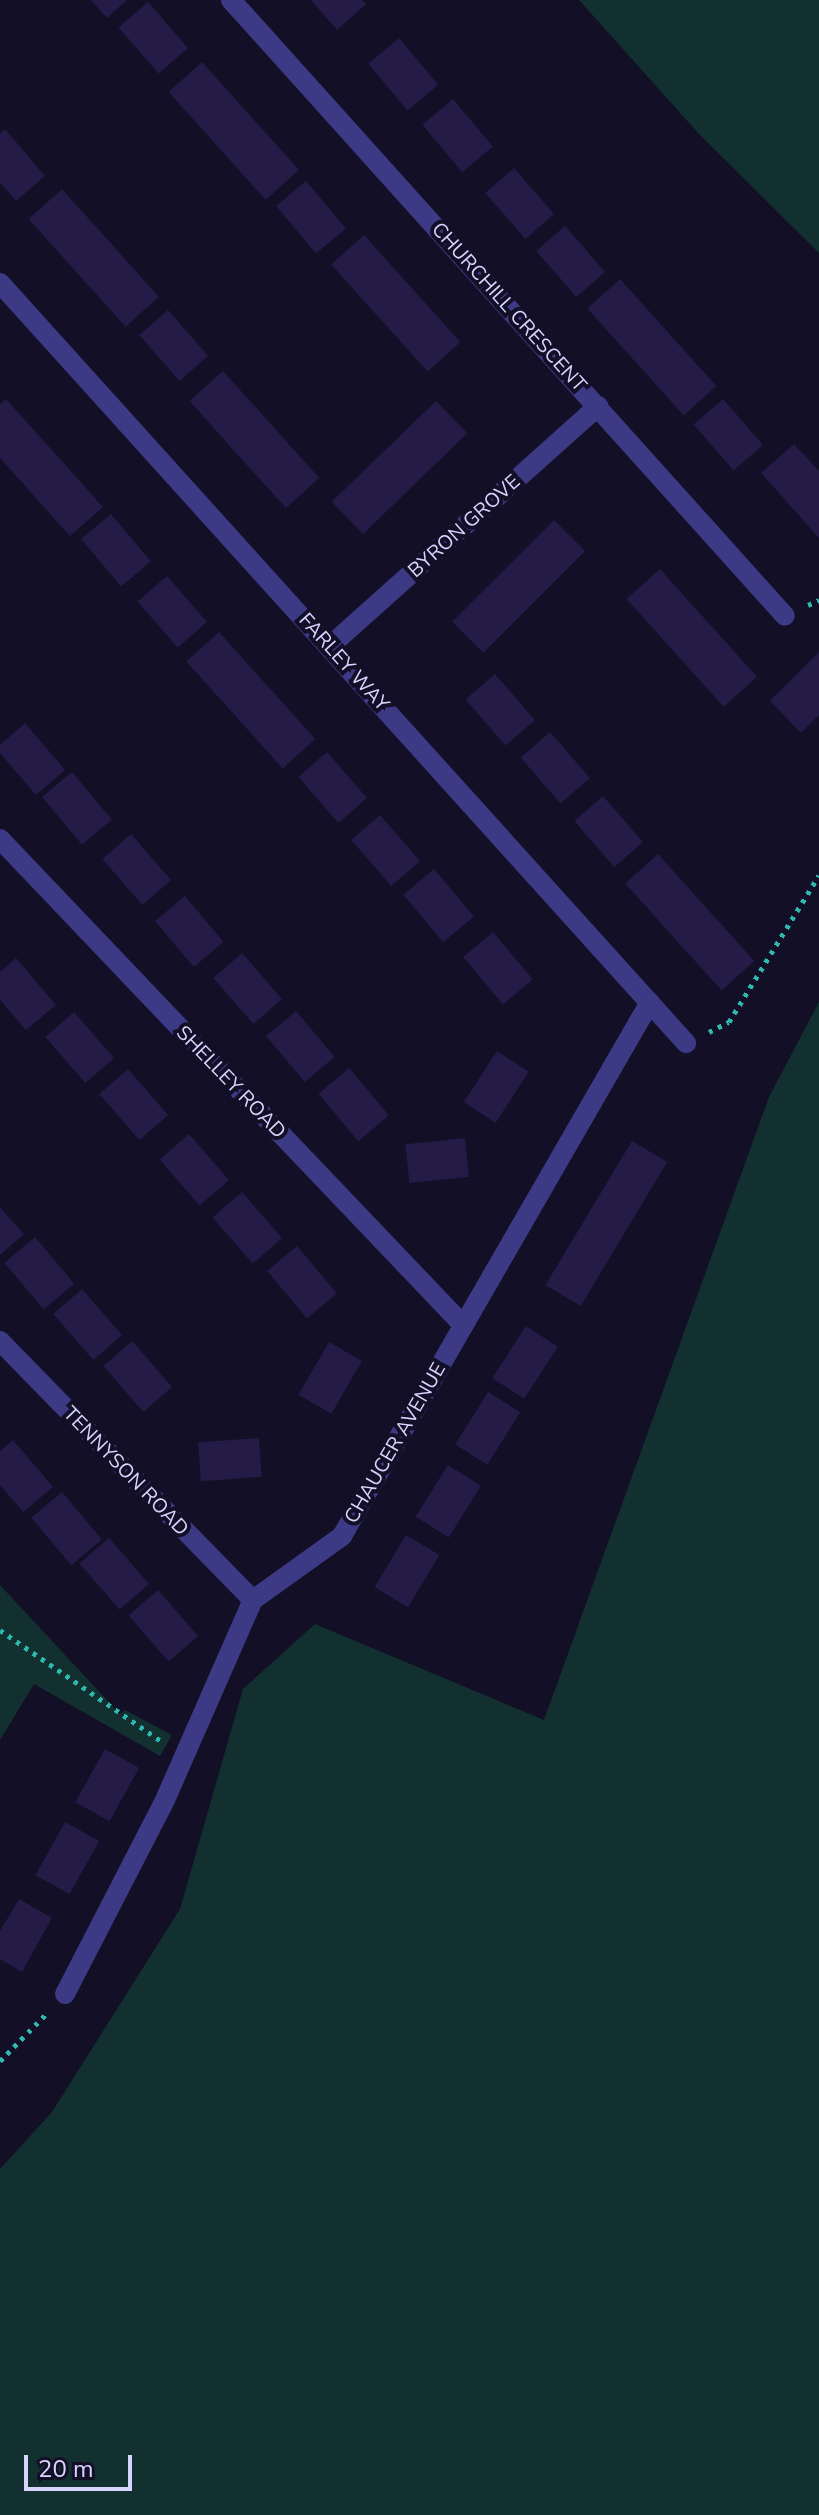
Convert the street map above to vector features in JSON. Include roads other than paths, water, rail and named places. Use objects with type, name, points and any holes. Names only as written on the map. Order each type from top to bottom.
[{"type":"street","name":"CHURCHILL CRESCENT","points":[[231,0],[785,616]]},
{"type":"street","name":"FARLEY WAY","points":[[0,283],[686,1043]]},
{"type":"street","name":"BYRON GROVE","points":[[330,646],[598,406]]},
{"type":"street","name":"SHELLEY ROAD","points":[[0,839],[463,1325]]},
{"type":"street","name":"CHAUCER AVENUE","points":[[253,1600],[342,1536],[650,1002]]},
{"type":"street","name":"TENNYSON ROAD","points":[[0,1341],[253,1600]]},
{"type":"street","points":[[65,1994],[186,1755],[253,1600]]}]
